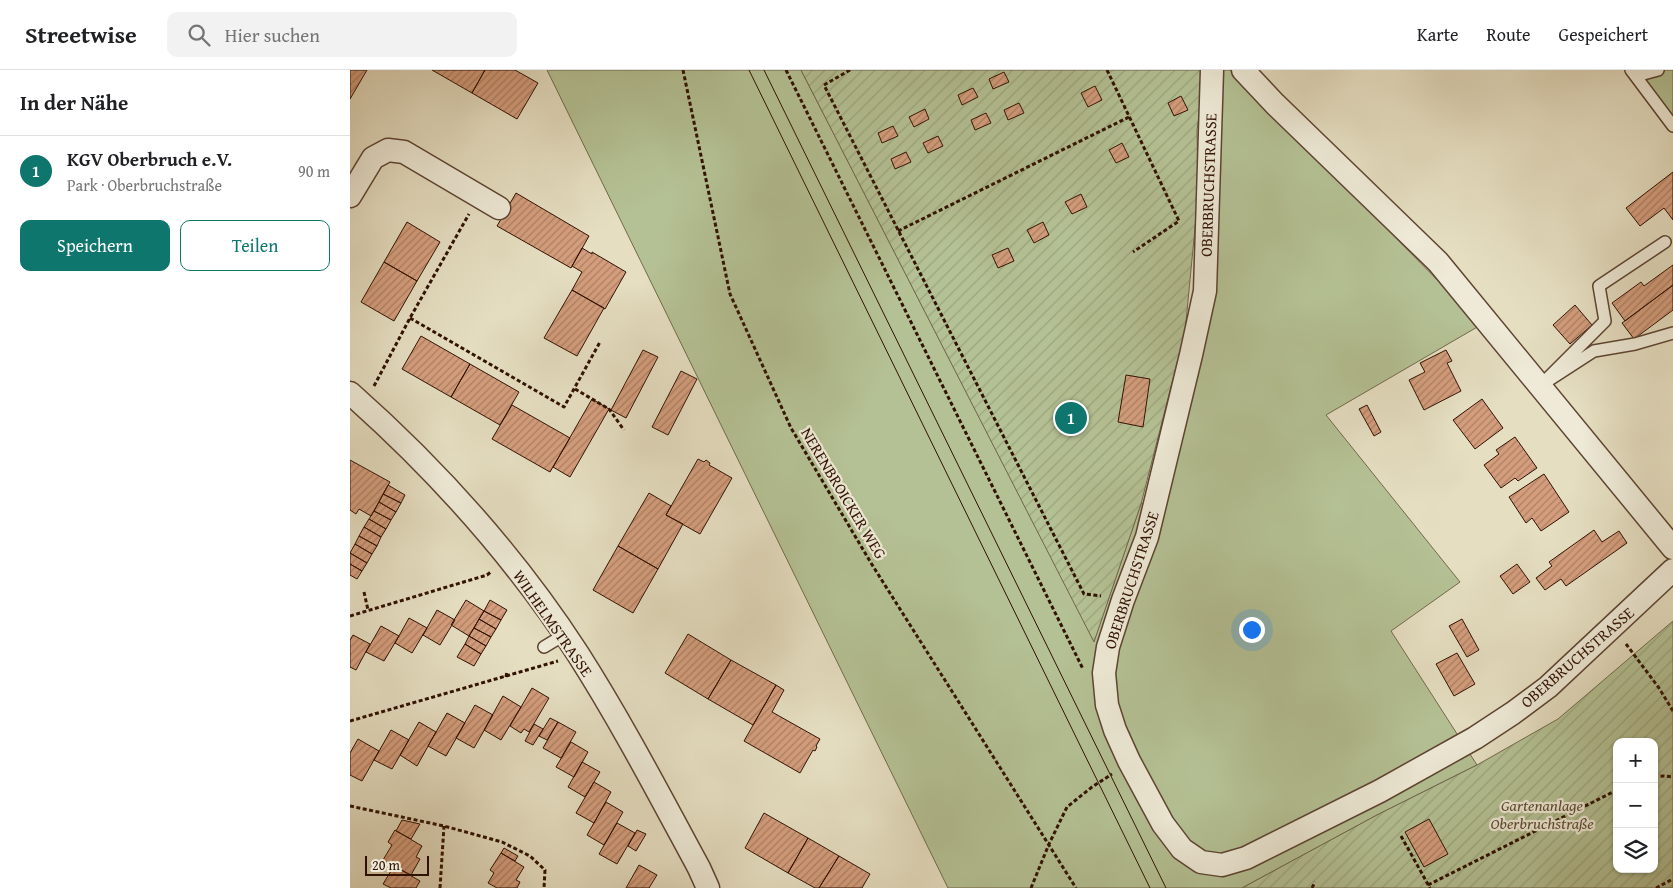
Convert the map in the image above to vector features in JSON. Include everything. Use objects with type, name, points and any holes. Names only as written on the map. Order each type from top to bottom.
[{"type":"street","name":"OBERBRUCHSTRASSE","points":[[1212,70],[1205,291],[1147,538],[1123,600],[1108,647],[1104,673],[1107,704],[1115,730],[1129,761],[1163,824],[1182,849],[1201,862],[1222,865],[1246,858],[1380,791],[1475,738],[1548,687],[1673,570]]},
{"type":"street","points":[[1243,70],[1275,104],[1438,262],[1673,548]]},
{"type":"street","points":[[350,196],[373,158],[388,150],[404,152],[499,208]]},
{"type":"street","name":"WILHELMSTRASSE","points":[[357,399],[434,473],[484,528],[564,635],[628,736],[708,888]]},
{"type":"lane","points":[[1658,70],[1634,73],[1673,126]]},
{"type":"lane","points":[[1540,386],[1605,321],[1599,286],[1665,242]]},
{"type":"lane","points":[[1540,386],[1594,351],[1635,344],[1673,333]]},
{"type":"lane","points":[[544,647],[564,635]]},
{"type":"path","name":"NERENBROICKER WEG","points":[[683,70],[730,294],[791,428],[871,563],[1076,888]]},
{"type":"path","points":[[786,70],[1085,674]]},
{"type":"path","points":[[850,70],[824,85],[1084,594],[1123,600]]},
{"type":"path","points":[[1107,70],[1180,221],[1133,252]]},
{"type":"path","points":[[898,231],[1130,117]]},
{"type":"path","points":[[357,399],[410,318],[479,196]]},
{"type":"path","points":[[410,318],[564,407],[600,342]]},
{"type":"path","points":[[575,389],[610,409],[624,430]]},
{"type":"path","points":[[350,616],[487,575],[509,559]]},
{"type":"path","points":[[364,592],[368,610]]},
{"type":"path","points":[[1614,626],[1659,688],[1673,711]]},
{"type":"path","points":[[350,721],[554,663],[577,654]]},
{"type":"path","points":[[506,677],[507,671]]},
{"type":"path","points":[[1032,888],[1049,844],[1068,807],[1129,761]]},
{"type":"path","points":[[1658,777],[1673,777]]},
{"type":"path","points":[[1401,836],[1429,886],[1613,792]]},
{"type":"path","points":[[350,806],[444,826],[502,842],[530,856],[545,870],[544,888]]},
{"type":"path","points":[[440,888],[444,826]]},
{"type":"path","points":[[1656,888],[1673,879]]},
{"type":"path","points":[[1312,888],[1315,882]]},
{"type":"green space","points":[[547,70],[801,70],[1094,641],[1141,504],[1168,491],[1214,296],[1216,70],[1230,70],[1468,311],[1479,326],[1326,415],[1460,582],[1391,631],[1477,765],[1377,815],[1242,888],[948,888]]},
{"type":"green space","points":[[801,70],[1205,70],[1197,130],[1198,197],[1185,332],[1141,504],[1094,642]]},
{"type":"green space","points":[[1626,70],[1673,70],[1673,130]]},
{"type":"green space","name":"Gartenanlage Oberbruchstraße","points":[[1673,621],[1673,888],[1242,888],[1377,815],[1477,765],[1558,719]]},
{"type":"building","points":[[350,70],[367,70],[350,99]]},
{"type":"building","points":[[432,70],[485,70],[472,93]]},
{"type":"building","points":[[485,70],[515,70],[538,83],[517,119],[472,93]]},
{"type":"building","points":[[1004,72],[1009,82],[993,89],[989,79]]},
{"type":"building","points":[[1095,86],[1102,100],[1088,107],[1081,93]]},
{"type":"building","points":[[973,88],[978,97],[962,105],[958,95]]},
{"type":"building","points":[[1181,96],[1188,110],[1174,116],[1168,103]]},
{"type":"building","points":[[1019,103],[1024,113],[1008,120],[1004,110]]},
{"type":"building","points":[[925,109],[929,119],[914,127],[909,117]]},
{"type":"building","points":[[986,113],[991,123],[975,130],[971,120]]},
{"type":"building","points":[[893,126],[898,136],[882,143],[878,133]]},
{"type":"building","points":[[938,136],[943,146],[928,153],[923,143]]},
{"type":"building","points":[[1122,143],[1129,157],[1116,163],[1109,150]]},
{"type":"building","points":[[906,152],[911,162],[895,169],[891,159]]},
{"type":"building","points":[[1673,172],[1673,220],[1664,208],[1640,226],[1626,208]]},
{"type":"building","points":[[516,193],[589,236],[571,268],[497,226]]},
{"type":"building","points":[[1081,194],[1087,207],[1072,214],[1065,202]]},
{"type":"building","points":[[407,222],[440,242],[417,281],[384,262]]},
{"type":"building","points":[[1043,222],[1049,235],[1034,243],[1027,230]]},
{"type":"building","points":[[582,248],[626,272],[605,309],[572,290],[582,272],[572,266]]},
{"type":"building","points":[[1008,248],[1014,261],[998,268],[992,255]]},
{"type":"building","points":[[384,262],[417,281],[394,321],[361,302]]},
{"type":"building","points":[[1673,265],[1673,285],[1625,321],[1612,303],[1641,282],[1644,286]]},
{"type":"building","points":[[1673,285],[1673,310],[1634,339],[1622,323]]},
{"type":"building","points":[[572,290],[604,308],[577,356],[544,338]]},
{"type":"building","points":[[1575,305],[1592,325],[1570,344],[1553,325]]},
{"type":"building","points":[[421,336],[470,364],[451,397],[402,369]]},
{"type":"building","points":[[643,350],[658,357],[626,418],[611,410]]},
{"type":"building","points":[[1446,350],[1452,361],[1447,363],[1461,391],[1424,410],[1409,380],[1425,372],[1420,363]]},
{"type":"building","points":[[470,364],[519,392],[500,425],[451,397]]},
{"type":"building","points":[[681,371],[697,379],[668,435],[652,427]]},
{"type":"building","points":[[1126,375],[1150,379],[1143,427],[1118,422]]},
{"type":"building","points":[[592,399],[609,409],[570,477],[553,467]]},
{"type":"building","points":[[1482,399],[1503,428],[1475,449],[1453,420]]},
{"type":"building","points":[[512,405],[570,438],[550,472],[492,439]]},
{"type":"building","points":[[1367,405],[1381,432],[1374,436],[1359,409]]},
{"type":"building","points":[[1515,437],[1537,468],[1518,481],[1515,478],[1501,488],[1484,465],[1499,454],[1496,450]]},
{"type":"building","points":[[698,459],[704,462],[706,460],[710,463],[709,465],[732,478],[700,534],[666,515]]},
{"type":"building","points":[[350,460],[390,482],[371,516],[359,509],[356,514],[350,510]]},
{"type":"building","points":[[1544,474],[1569,512],[1541,531],[1532,518],[1526,523],[1509,497]]},
{"type":"building","points":[[388,485],[405,495],[401,503],[383,494]]},
{"type":"building","points":[[649,493],[671,506],[666,515],[683,524],[658,569],[618,546]]},
{"type":"building","points":[[383,494],[401,503],[396,512],[379,502]]},
{"type":"building","points":[[379,502],[396,512],[391,520],[374,511]]},
{"type":"building","points":[[374,511],[391,520],[386,529],[369,519]]},
{"type":"building","points":[[369,519],[386,529],[381,537],[364,527]]},
{"type":"building","points":[[364,527],[381,537],[377,546],[359,536]]},
{"type":"building","points":[[1594,530],[1602,542],[1619,531],[1627,543],[1566,586],[1561,579],[1545,590],[1536,578],[1552,566],[1549,562]]},
{"type":"building","points":[[359,536],[377,546],[372,554],[355,544]]},
{"type":"building","points":[[355,544],[372,554],[367,563],[350,553]]},
{"type":"building","points":[[618,546],[658,569],[633,613],[593,590]]},
{"type":"building","points":[[350,553],[367,563],[362,571],[350,564]]},
{"type":"building","points":[[350,564],[362,571],[357,579],[350,575]]},
{"type":"building","points":[[1517,564],[1530,582],[1513,594],[1500,576]]},
{"type":"building","points":[[466,600],[484,611],[469,636],[451,625]]},
{"type":"building","points":[[490,600],[507,610],[501,620],[484,611]]},
{"type":"building","points":[[437,610],[455,620],[440,645],[423,635]]},
{"type":"building","points":[[484,611],[501,620],[496,629],[479,619]]},
{"type":"building","points":[[409,618],[427,628],[412,653],[395,643]]},
{"type":"building","points":[[479,619],[496,629],[491,637],[474,628]]},
{"type":"building","points":[[1462,619],[1479,650],[1467,657],[1449,626]]},
{"type":"building","points":[[381,626],[399,636],[384,661],[366,652]]},
{"type":"building","points":[[474,628],[491,637],[486,646],[469,636]]},
{"type":"building","points":[[688,634],[731,660],[708,699],[665,673]]},
{"type":"building","points":[[353,635],[370,644],[356,670],[350,667],[350,640]]},
{"type":"building","points":[[469,636],[486,646],[481,654],[465,644]]},
{"type":"building","points":[[465,644],[481,654],[474,666],[457,657]]},
{"type":"building","points":[[1457,653],[1475,684],[1454,696],[1436,664]]},
{"type":"building","points":[[731,660],[776,685],[753,725],[708,699]]},
{"type":"building","points":[[776,685],[784,690],[772,712],[820,739],[815,751],[813,750],[800,773],[744,741]]},
{"type":"building","points":[[532,688],[549,698],[529,732],[524,729],[521,733],[510,726]]},
{"type":"building","points":[[503,696],[521,707],[501,740],[484,730]]},
{"type":"building","points":[[475,705],[493,715],[474,748],[456,738]]},
{"type":"building","points":[[447,713],[465,723],[446,756],[428,746]]},
{"type":"building","points":[[550,718],[558,722],[547,740],[539,736]]},
{"type":"building","points":[[419,722],[436,732],[417,766],[400,755]]},
{"type":"building","points":[[558,722],[576,732],[561,758],[543,748]]},
{"type":"building","points":[[534,724],[543,729],[533,745],[525,741]]},
{"type":"building","points":[[391,730],[409,740],[392,769],[374,760]]},
{"type":"building","points":[[358,739],[379,751],[362,781],[350,775],[350,753]]},
{"type":"building","points":[[571,742],[588,752],[574,777],[556,767]]},
{"type":"building","points":[[582,762],[600,772],[585,797],[568,787]]},
{"type":"building","points":[[594,782],[611,792],[594,823],[576,813]]},
{"type":"building","points":[[606,802],[623,812],[604,845],[587,835]]},
{"type":"building","points":[[764,813],[808,838],[788,873],[745,848]]},
{"type":"building","points":[[1429,819],[1448,854],[1424,867],[1405,832]]},
{"type":"building","points":[[402,820],[420,824],[411,839],[396,831]]},
{"type":"building","points":[[617,823],[635,833],[617,864],[599,854]]},
{"type":"building","points":[[395,830],[422,846],[416,857],[420,859],[411,875],[383,860],[392,845],[388,842]]},
{"type":"building","points":[[637,830],[646,834],[636,851],[628,846]]},
{"type":"building","points":[[808,838],[839,856],[819,888],[815,888],[788,873]]},
{"type":"building","points":[[504,848],[518,856],[515,861],[501,853]]},
{"type":"building","points":[[501,853],[524,867],[516,880],[520,882],[517,888],[497,888],[488,883],[494,873],[490,870]]},
{"type":"building","points":[[839,856],[870,874],[862,888],[819,888]]},
{"type":"building","points":[[639,865],[657,875],[649,888],[626,888]]},
{"type":"building","points":[[394,866],[420,881],[416,888],[391,888],[383,884]]},
{"type":"tram line","points":[[749,70],[1150,888]]},
{"type":"tram line","points":[[764,70],[1166,888]]},
{"type":"place","name":"KGV Oberbruch e.V.","points":[[1071,418]]}]
